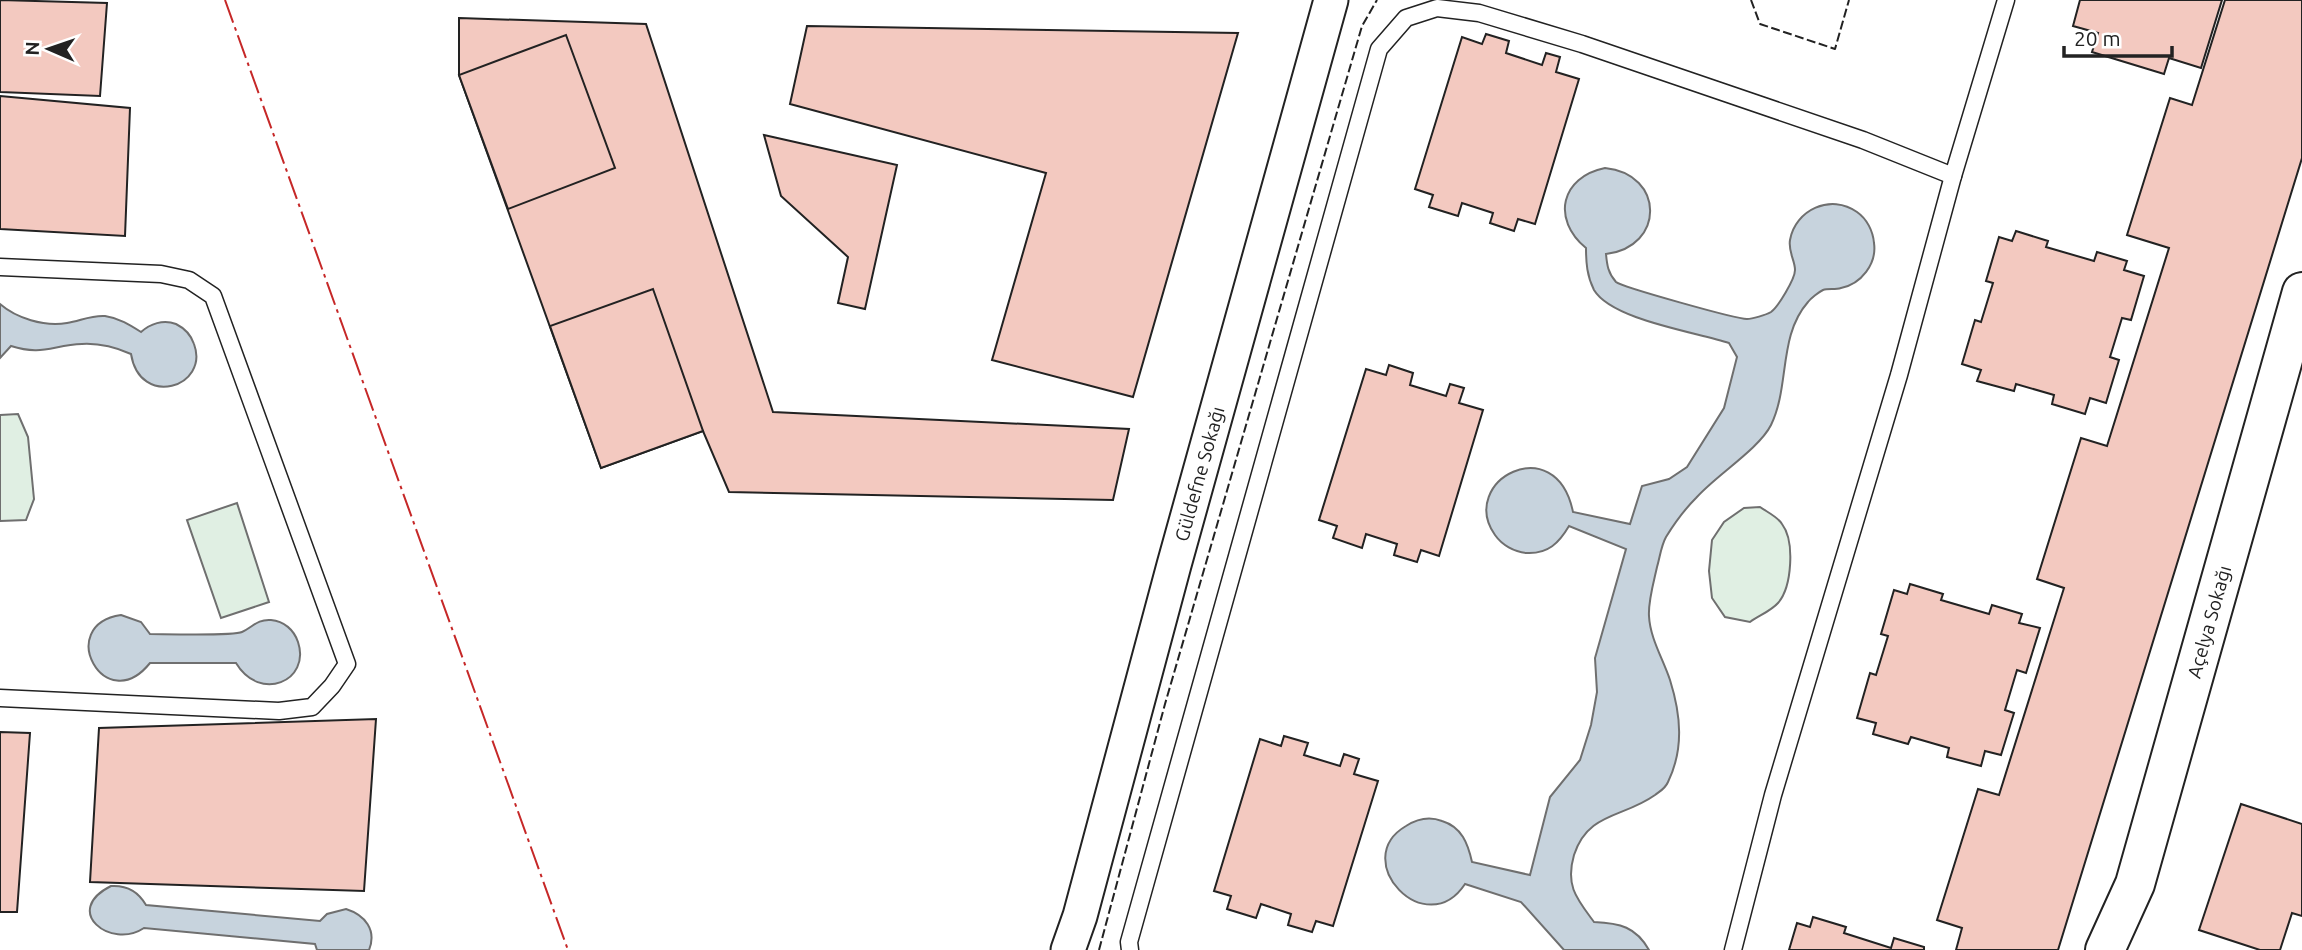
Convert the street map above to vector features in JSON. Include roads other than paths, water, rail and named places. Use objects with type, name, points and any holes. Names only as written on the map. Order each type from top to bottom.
[{"type":"street","name":"Güldefne Sokağı","points":[[1068,950],[1080,916],[1174,565],[1331,0]]},
{"type":"street","name":"Açelya Sokağı","points":[[2105,950],[2134,884],[2302,292]]},
{"type":"street","points":[[2121,950],[2134,884]]},
{"type":"lane","points":[[1733,950],[1773,795],[1899,375],[1953,176],[2006,0]]},
{"type":"lane","points":[[1130,950],[1129,942],[1379,48],[1406,18],[1437,8],[1479,13],[1583,44],[1863,140],[1953,176]]},
{"type":"lane","points":[[0,267],[161,274],[189,280],[213,296],[347,664],[332,686],[312,707],[279,711],[0,698]]}]
